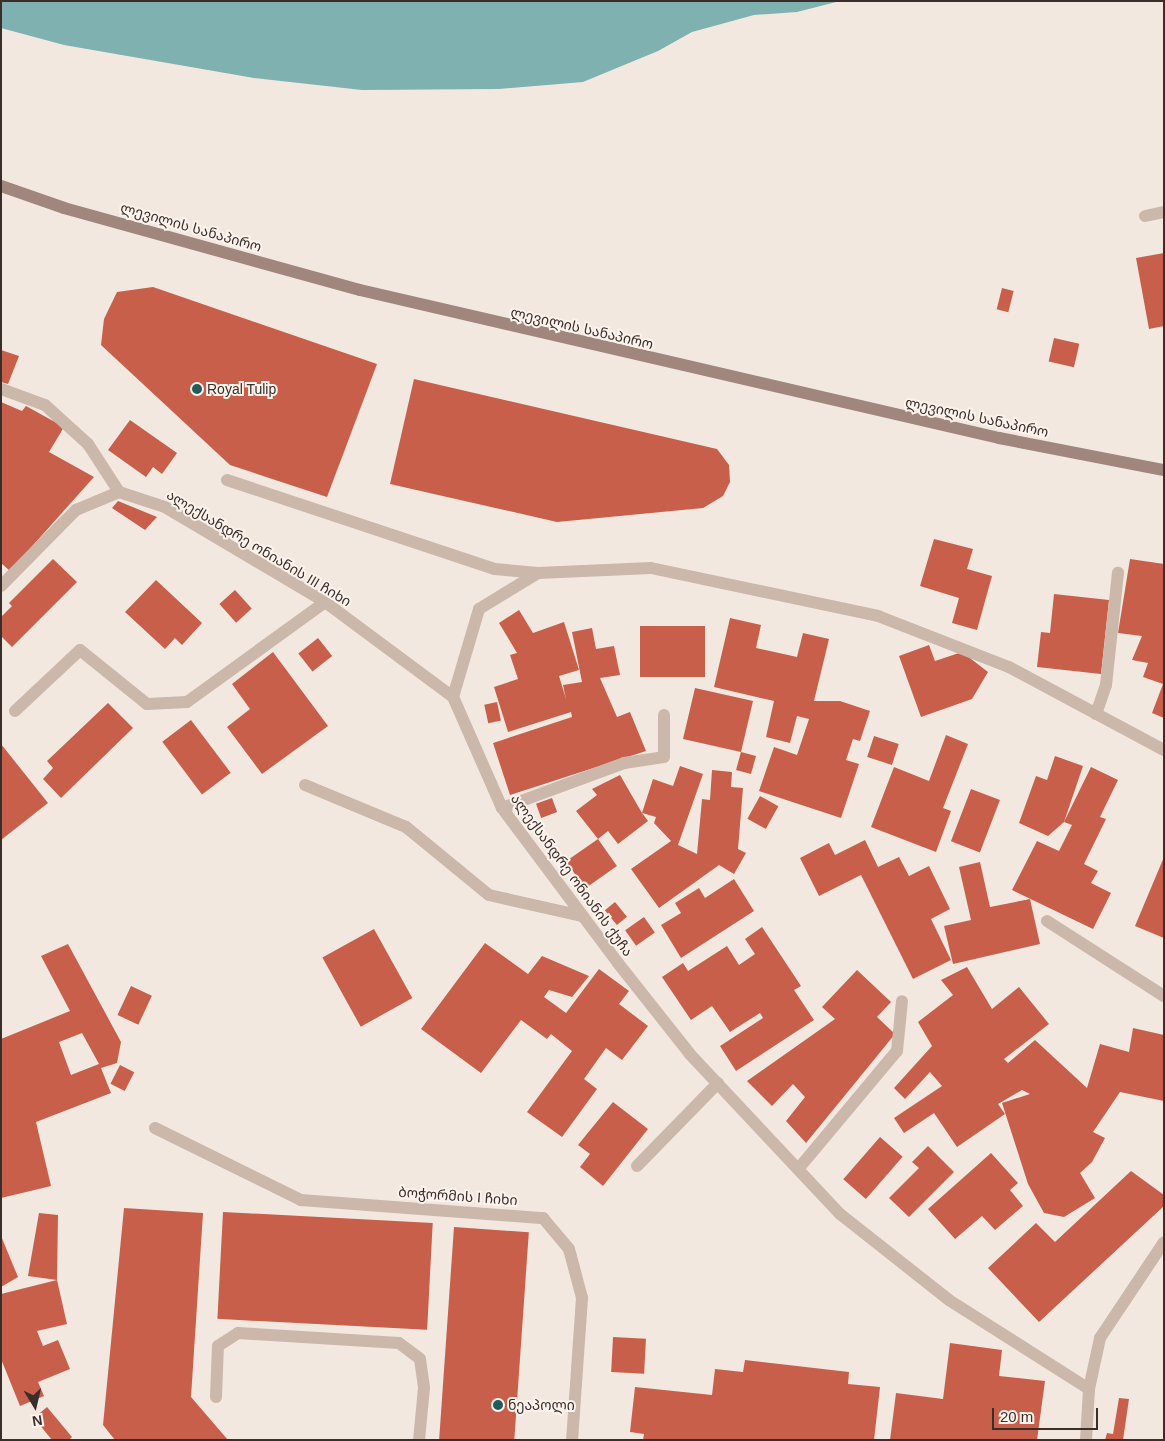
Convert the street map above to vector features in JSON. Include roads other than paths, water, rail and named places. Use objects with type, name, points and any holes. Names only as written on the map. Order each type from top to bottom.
[{"type":"main road","name":"ლევილის სანაპირო","points":[[1,186],[64,208],[369,292],[990,436],[1164,470]]},
{"type":"street","points":[[1144,216],[1164,212]]},
{"type":"street","points":[[1,389],[45,405],[88,444],[119,492],[76,510],[3,581]]},
{"type":"street","points":[[227,480],[495,570],[538,573],[651,568],[878,616],[1009,667],[1164,750]]},
{"type":"street","name":"ალექსანდრე ონიანის III ჩიხი","points":[[119,492],[165,506],[325,602],[453,697]]},
{"type":"street","points":[[453,697],[479,609],[538,573]]},
{"type":"street","points":[[1096,714],[1106,685],[1118,573]]},
{"type":"street","points":[[15,711],[80,650],[147,704],[187,702],[325,602]]},
{"type":"street","name":"ალექსანდრე ონიანის ქუჩა","points":[[453,697],[502,808],[582,916],[684,1046],[718,1083],[840,1214],[948,1300],[1089,1389]]},
{"type":"street","points":[[502,808],[624,763],[664,757],[664,715]]},
{"type":"street","points":[[305,785],[406,827],[489,895],[582,916]]},
{"type":"street","points":[[1047,921],[1164,996]]},
{"type":"street","points":[[799,1168],[896,1051],[902,1001]]},
{"type":"street","points":[[637,1166],[718,1083]]},
{"type":"street","name":"ბოჭორმის I ჩიხი","points":[[155,1128],[301,1200],[543,1218],[569,1249],[582,1298],[572,1440]]},
{"type":"street","points":[[1086,1440],[1089,1389],[1100,1338],[1164,1242]]},
{"type":"street","points":[[216,1397],[218,1346],[238,1333],[399,1343],[420,1359],[424,1388],[419,1440]]},
{"type":"water","points":[[1,1],[840,1],[797,12],[754,15],[692,32],[658,51],[583,82],[499,89],[362,90],[254,78],[64,45],[1,28]]},
{"type":"place","name":"Royal Tulip","points":[[197,389]]},
{"type":"place","name":"ნეაპოლი","points":[[498,1405]]}]
